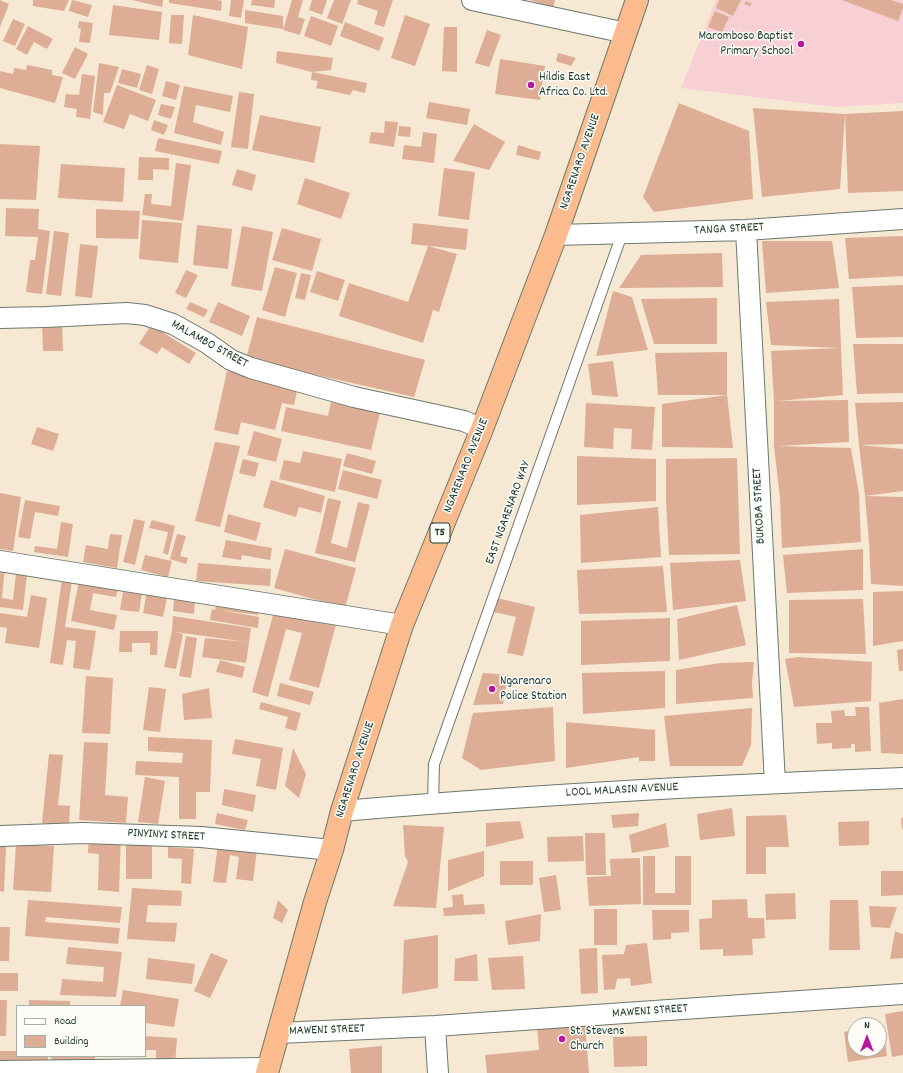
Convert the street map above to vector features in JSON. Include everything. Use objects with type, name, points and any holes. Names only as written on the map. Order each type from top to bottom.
[{"type":"highway","name":"NGARENARO AVENUE","points":[[268,1070],[342,811],[402,625],[482,429],[556,235],[637,0]]},
{"type":"street","points":[[472,0],[626,33]]},
{"type":"street","name":"TANGA STREET","points":[[556,235],[746,230],[903,219]]},
{"type":"street","name":"BUKOBA STREET","points":[[746,230],[775,783]]},
{"type":"street","name":"MALAMBO STREET","points":[[0,318],[46,318],[120,314],[145,315],[173,324],[207,343],[231,360],[251,368],[354,398],[464,421],[482,429]]},
{"type":"street","points":[[0,561],[402,625]]},
{"type":"street","name":"LOOL MALASIN AVENUE","points":[[342,811],[544,796],[775,783],[903,778]]},
{"type":"street","name":"PINYINYI STREET","points":[[0,836],[83,833],[194,837],[332,850]]},
{"type":"street","name":"MAWENI STREET","points":[[278,1033],[436,1026],[903,994]]},
{"type":"street","points":[[436,1026],[438,1073]]},
{"type":"street","points":[[0,1071],[268,1070]]},
{"type":"lane","name":"EAST NGARENARO WAY","points":[[433,804],[434,764],[622,234]]},
{"type":"shaded area","name":"Maromboso Baptist Primary School","points":[[716,0],[903,0],[903,103],[836,107],[681,88]]},
{"type":"building","points":[[0,0],[9,4],[0,27]]},
{"type":"building","points":[[33,0],[69,0],[64,11],[33,6]]},
{"type":"building","points":[[72,0],[92,5],[88,17],[69,11]]},
{"type":"building","points":[[132,0],[163,0],[162,7]]},
{"type":"building","points":[[169,0],[218,0],[222,1],[221,11],[169,3]]},
{"type":"building","points":[[231,0],[244,0],[241,18],[229,16]]},
{"type":"building","points":[[252,0],[275,0],[274,8],[251,5]]},
{"type":"building","points":[[292,0],[303,0],[298,17],[305,19],[300,35],[283,30]]},
{"type":"building","points":[[312,0],[327,0],[322,15],[309,10]]},
{"type":"building","points":[[334,0],[351,0],[342,24],[327,18]]},
{"type":"building","points":[[358,0],[393,0],[384,27],[374,24],[378,11],[357,4]]},
{"type":"building","points":[[530,0],[555,0],[553,8]]},
{"type":"building","points":[[719,0],[741,0],[733,16],[716,8]]},
{"type":"building","points":[[842,0],[891,0],[903,4],[903,8],[898,21]]},
{"type":"building","points":[[746,1],[752,4],[750,6],[744,4]]},
{"type":"building","points":[[113,5],[162,12],[159,40],[109,35]]},
{"type":"building","points":[[245,10],[283,16],[283,29],[245,23]]},
{"type":"building","points":[[715,11],[729,17],[722,32],[708,27]]},
{"type":"building","points":[[171,15],[184,15],[182,44],[169,43]]},
{"type":"building","points":[[193,15],[248,27],[242,69],[188,55]]},
{"type":"building","points":[[405,15],[430,24],[415,66],[391,58]]},
{"type":"building","points":[[311,16],[338,26],[331,46],[304,36]]},
{"type":"building","points":[[13,19],[25,24],[15,46],[3,41]]},
{"type":"building","points":[[79,21],[93,23],[90,43],[79,42],[81,29],[78,28]]},
{"type":"building","points":[[345,22],[384,38],[379,51],[340,36]]},
{"type":"building","points":[[28,26],[53,39],[47,49],[34,42],[27,55],[16,49]]},
{"type":"building","points":[[444,27],[457,27],[457,72],[442,71]]},
{"type":"building","points":[[487,30],[501,35],[489,67],[475,63]]},
{"type":"building","points":[[75,47],[88,54],[75,79],[62,73]]},
{"type":"building","points":[[277,51],[333,58],[331,70],[312,72],[276,63]]},
{"type":"building","points":[[558,53],[576,58],[571,66],[556,61]]},
{"type":"building","points":[[500,59],[545,66],[540,100],[495,94]]},
{"type":"building","points":[[99,63],[119,67],[110,93],[104,93],[103,115],[93,112]]},
{"type":"building","points":[[27,65],[52,70],[52,75],[63,77],[55,103],[0,88],[0,71],[13,74],[14,68],[26,70]]},
{"type":"building","points":[[147,65],[159,69],[152,94],[139,90]]},
{"type":"building","points":[[122,69],[141,74],[137,88],[118,83]]},
{"type":"building","points":[[312,72],[367,83],[365,93],[353,90],[350,95],[316,88],[318,81],[311,80]]},
{"type":"building","points":[[82,74],[95,76],[90,119],[76,117],[77,109],[64,107],[66,94],[79,95]]},
{"type":"building","points":[[166,81],[180,85],[176,100],[162,96]]},
{"type":"building","points":[[117,85],[156,100],[148,121],[130,114],[124,129],[103,122]]},
{"type":"building","points":[[184,86],[233,96],[230,112],[196,105],[193,122],[224,132],[221,145],[174,133]]},
{"type":"building","points":[[239,92],[254,94],[248,149],[231,147]]},
{"type":"building","points":[[429,102],[470,109],[467,125],[426,118]]},
{"type":"building","points":[[679,103],[749,131],[753,199],[654,212],[643,197]]},
{"type":"building","points":[[161,104],[175,107],[171,119],[158,115]]},
{"type":"building","points":[[753,108],[845,114],[840,189],[762,197]]},
{"type":"building","points":[[903,111],[903,191],[848,193],[845,114]]},
{"type":"building","points":[[260,115],[321,127],[314,163],[252,150]]},
{"type":"building","points":[[154,120],[168,125],[164,135],[151,130]]},
{"type":"building","points":[[385,121],[398,122],[394,147],[369,143],[371,132],[384,133]]},
{"type":"building","points":[[474,124],[505,142],[489,170],[453,161]]},
{"type":"building","points":[[399,126],[411,127],[410,137],[398,136]]},
{"type":"building","points":[[423,132],[437,134],[434,163],[402,159],[404,145],[421,147]]},
{"type":"building","points":[[158,138],[222,151],[219,164],[155,151]]},
{"type":"building","points":[[0,144],[40,146],[36,200],[0,199]]},
{"type":"building","points":[[518,145],[541,152],[539,160],[516,155]]},
{"type":"building","points":[[139,157],[169,158],[169,170],[153,169],[153,180],[138,180]]},
{"type":"building","points":[[176,163],[191,165],[183,221],[142,215],[145,194],[152,194],[151,204],[171,206]]},
{"type":"building","points":[[61,164],[125,168],[123,202],[58,198]]},
{"type":"building","points":[[444,168],[475,172],[469,220],[438,216]]},
{"type":"building","points":[[237,169],[256,175],[252,191],[232,185]]},
{"type":"building","points":[[305,178],[350,193],[341,219],[297,204]]},
{"type":"building","points":[[6,208],[39,209],[38,229],[50,231],[42,294],[26,292],[30,260],[35,260],[38,237],[5,236]]},
{"type":"building","points":[[96,209],[140,211],[138,239],[96,238]]},
{"type":"building","points":[[142,220],[182,223],[178,263],[139,259]]},
{"type":"building","points":[[413,223],[468,229],[466,250],[411,244]]},
{"type":"building","points":[[197,225],[232,229],[228,269],[193,265]]},
{"type":"building","points":[[242,226],[273,232],[262,291],[231,286]]},
{"type":"building","points":[[282,228],[321,239],[312,271],[272,260]]},
{"type":"building","points":[[54,231],[69,233],[61,296],[46,294]]},
{"type":"building","points":[[903,236],[903,276],[849,279],[845,238]]},
{"type":"building","points":[[762,241],[832,241],[839,288],[766,293]]},
{"type":"building","points":[[80,244],[98,246],[92,298],[75,296]]},
{"type":"building","points":[[428,246],[457,254],[439,312],[433,310],[423,343],[339,316],[349,283],[408,302]]},
{"type":"building","points":[[722,253],[723,287],[619,288],[641,255]]},
{"type":"building","points":[[275,267],[297,273],[285,317],[262,310]]},
{"type":"building","points":[[186,270],[198,275],[186,298],[175,293]]},
{"type":"building","points":[[317,271],[345,280],[338,301],[310,292]]},
{"type":"building","points":[[301,273],[311,275],[305,300],[295,298]]},
{"type":"building","points":[[903,285],[903,337],[856,338],[852,287]]},
{"type":"building","points":[[613,291],[632,297],[648,350],[596,356]]},
{"type":"building","points":[[717,298],[717,344],[654,344],[641,299]]},
{"type":"building","points":[[839,299],[843,395],[778,401],[848,400],[849,442],[778,446],[851,448],[859,494],[861,542],[782,548],[780,498],[774,446],[774,401],[771,351],[839,348],[771,345],[766,302]]},
{"type":"building","points":[[190,302],[208,310],[204,317],[186,309]]},
{"type":"building","points":[[218,302],[250,316],[242,336],[209,322]]},
{"type":"building","points":[[257,317],[425,360],[414,397],[246,359]]},
{"type":"building","points":[[42,323],[62,323],[63,351],[43,351]]},
{"type":"building","points":[[151,325],[196,353],[189,364],[162,347],[157,354],[139,344]]},
{"type":"building","points":[[853,344],[903,344],[903,393],[857,394]]},
{"type":"building","points":[[727,352],[727,395],[658,395],[655,353]]},
{"type":"building","points":[[613,361],[618,397],[592,395],[588,364]]},
{"type":"building","points":[[227,371],[298,387],[294,405],[282,403],[275,430],[241,422],[238,435],[214,430]]},
{"type":"building","points":[[727,395],[733,448],[662,447],[662,404]]},
{"type":"building","points":[[331,402],[380,412],[371,450],[281,431],[286,407],[328,416]]},
{"type":"building","points":[[903,402],[903,444],[859,445],[855,403]]},
{"type":"building","points":[[586,403],[655,407],[652,450],[631,449],[632,429],[614,428],[613,449],[584,447]]},
{"type":"building","points":[[37,427],[59,434],[53,451],[31,444]]},
{"type":"building","points":[[254,431],[282,439],[276,462],[247,455]]},
{"type":"building","points":[[215,442],[240,446],[220,527],[195,521]]},
{"type":"building","points":[[859,445],[903,449],[903,491],[865,496]]},
{"type":"building","points":[[303,451],[342,459],[335,492],[279,479],[284,460],[300,463]]},
{"type":"building","points":[[347,453],[376,461],[372,474],[343,466]]},
{"type":"building","points":[[577,456],[656,459],[656,501],[577,505]]},
{"type":"building","points":[[737,458],[740,554],[669,555],[666,501],[666,459]]},
{"type":"building","points":[[243,459],[259,463],[255,477],[239,473]]},
{"type":"building","points":[[343,470],[382,480],[377,499],[338,489]]},
{"type":"building","points":[[271,480],[325,496],[321,513],[299,507],[296,517],[263,507]]},
{"type":"building","points":[[0,493],[21,497],[13,551],[0,549]]},
{"type":"building","points":[[865,496],[903,497],[903,586],[871,584]]},
{"type":"building","points":[[328,498],[341,501],[331,543],[347,548],[358,502],[370,505],[355,562],[315,553]]},
{"type":"building","points":[[25,500],[60,506],[58,516],[35,512],[30,539],[18,537]]},
{"type":"building","points":[[658,507],[661,557],[581,563],[580,515]]},
{"type":"building","points":[[228,514],[261,523],[256,541],[224,532]]},
{"type":"building","points":[[134,519],[145,521],[135,565],[123,562]]},
{"type":"building","points":[[152,520],[175,526],[168,555],[163,553],[168,532],[149,528]]},
{"type":"building","points":[[61,522],[73,524],[68,557],[34,552],[35,546],[57,549]]},
{"type":"building","points":[[110,534],[122,535],[117,568],[83,562],[86,545],[108,549]]},
{"type":"building","points":[[177,534],[186,536],[180,556],[188,558],[186,564],[170,559]]},
{"type":"building","points":[[226,540],[272,548],[270,560],[242,555],[241,560],[222,557]]},
{"type":"building","points":[[285,549],[356,568],[345,608],[274,588]]},
{"type":"building","points":[[863,549],[863,590],[787,593],[783,555]]},
{"type":"building","points":[[145,555],[172,561],[168,577],[141,570]]},
{"type":"building","points":[[740,560],[746,601],[673,610],[670,563]]},
{"type":"building","points":[[198,563],[271,569],[270,586],[196,581]]},
{"type":"building","points":[[663,566],[667,612],[579,614],[577,570]]},
{"type":"building","points":[[0,567],[5,567],[2,598],[13,600],[16,573],[27,574],[23,610],[0,607]]},
{"type":"building","points":[[63,572],[73,574],[65,627],[96,631],[90,670],[73,668],[76,641],[67,640],[63,665],[50,663]]},
{"type":"building","points":[[80,576],[119,584],[116,597],[93,593],[90,610],[117,615],[114,630],[71,621]]},
{"type":"building","points":[[124,586],[143,587],[139,612],[120,610]]},
{"type":"building","points":[[147,590],[168,593],[163,617],[143,613]]},
{"type":"building","points":[[903,591],[903,641],[873,646],[873,592]]},
{"type":"building","points":[[31,595],[47,598],[39,648],[5,643],[7,628],[0,627],[0,613],[27,617]]},
{"type":"building","points":[[217,598],[260,604],[258,615],[220,610],[259,617],[258,628],[210,620],[212,609],[215,610]]},
{"type":"building","points":[[497,598],[535,607],[523,656],[507,653],[516,617],[494,612]]},
{"type":"building","points":[[174,599],[195,601],[194,614],[173,611]]},
{"type":"building","points":[[863,599],[866,654],[789,653],[789,600]]},
{"type":"building","points":[[737,605],[746,645],[679,660],[677,619]]},
{"type":"building","points":[[275,608],[336,624],[319,688],[289,680],[302,633],[286,629],[268,697],[252,692]]},
{"type":"building","points":[[173,616],[251,628],[246,663],[202,657],[205,638],[247,642],[176,632],[183,634],[176,669],[164,667],[172,631]]},
{"type":"building","points":[[670,618],[670,661],[581,665],[581,621]]},
{"type":"building","points":[[120,631],[158,631],[157,655],[150,655],[150,643],[132,643],[132,652],[119,652]]},
{"type":"building","points":[[186,636],[197,638],[191,678],[179,676]]},
{"type":"building","points":[[903,649],[903,671],[899,671],[897,650]]},
{"type":"building","points":[[798,657],[872,662],[871,701],[794,707],[785,659]]},
{"type":"building","points":[[220,660],[245,667],[242,678],[216,672]]},
{"type":"building","points":[[754,662],[752,683],[753,698],[676,704],[676,670],[720,663]]},
{"type":"building","points":[[665,671],[665,708],[583,714],[582,673]]},
{"type":"building","name":"Ngarenaro Police Station","points":[[483,673],[508,675],[503,704],[473,705]]},
{"type":"building","points":[[86,676],[113,678],[110,734],[82,733]]},
{"type":"building","points":[[280,683],[314,692],[310,705],[277,696]]},
{"type":"building","points":[[149,687],[166,689],[160,732],[143,730]]},
{"type":"building","points":[[209,688],[212,718],[184,720],[182,694]]},
{"type":"building","points":[[903,699],[903,754],[881,753],[879,703]]},
{"type":"building","points":[[261,702],[301,713],[296,731],[285,728],[288,717],[259,709]]},
{"type":"building","points":[[553,707],[555,761],[481,770],[462,758],[473,713]]},
{"type":"building","points":[[855,707],[869,707],[871,751],[855,752],[855,744],[851,744],[851,748],[832,749],[832,743],[817,744],[816,723],[832,723],[831,711],[844,710],[845,716],[856,716]]},
{"type":"building","points":[[752,708],[751,745],[742,766],[670,766],[664,716]]},
{"type":"building","points":[[566,722],[655,730],[655,761],[639,761],[639,757],[566,768]]},
{"type":"building","points":[[148,737],[212,740],[210,792],[196,792],[196,819],[179,819],[179,777],[135,775],[136,761],[182,763],[183,753],[148,751]]},
{"type":"building","points":[[235,739],[283,748],[276,790],[256,786],[261,759],[232,754]]},
{"type":"building","points":[[84,742],[108,743],[105,795],[128,797],[126,823],[79,820]]},
{"type":"building","points":[[293,748],[306,774],[299,798],[285,786]]},
{"type":"building","points":[[49,754],[63,755],[58,805],[70,806],[69,826],[42,823]]},
{"type":"building","points":[[145,777],[165,781],[158,824],[138,822]]},
{"type":"building","points":[[224,789],[256,795],[253,812],[222,805]]},
{"type":"building","points":[[732,808],[735,836],[700,840],[697,814]]},
{"type":"building","points":[[217,813],[248,820],[245,830],[215,824]]},
{"type":"building","points":[[639,813],[638,826],[613,828],[611,815]]},
{"type":"building","points":[[786,815],[789,847],[766,847],[766,874],[746,874],[746,816]]},
{"type":"building","points":[[901,818],[903,818],[903,829],[902,829]]},
{"type":"building","points":[[520,821],[524,838],[486,847],[486,823]]},
{"type":"building","points":[[869,821],[869,845],[839,846],[838,822]]},
{"type":"building","points":[[666,823],[669,847],[632,853],[629,835]]},
{"type":"building","points":[[403,825],[444,827],[436,908],[393,906],[408,862],[405,856]]},
{"type":"building","points":[[89,833],[121,835],[119,892],[98,890],[99,854],[88,853]]},
{"type":"building","points":[[585,833],[605,833],[606,875],[586,875]]},
{"type":"building","points":[[583,836],[584,861],[548,862],[547,837]]},
{"type":"building","points":[[126,837],[152,838],[152,879],[126,879]]},
{"type":"building","points":[[16,844],[54,846],[51,892],[13,890]]},
{"type":"building","points":[[218,844],[257,850],[253,881],[236,879],[239,857],[230,855],[226,883],[213,882]]},
{"type":"building","points":[[0,846],[6,847],[4,892],[0,891]]},
{"type":"building","points":[[168,847],[194,849],[191,884],[181,883],[182,859],[168,858]]},
{"type":"building","points":[[484,851],[484,876],[448,891],[448,860]]},
{"type":"building","points":[[643,856],[655,856],[655,893],[675,893],[675,856],[691,856],[691,905],[643,905]]},
{"type":"building","points":[[640,858],[641,904],[589,906],[587,877],[611,876],[610,859]]},
{"type":"building","points":[[500,861],[533,861],[533,885],[500,885]]},
{"type":"building","points":[[881,871],[903,871],[903,895],[881,896]]},
{"type":"building","points":[[556,875],[561,910],[544,912],[539,878]]},
{"type":"building","points":[[132,888],[182,891],[181,906],[148,905],[146,922],[177,923],[175,942],[127,939]]},
{"type":"building","points":[[795,893],[796,919],[766,920],[765,894]]},
{"type":"building","points":[[463,894],[464,905],[484,904],[485,914],[444,916],[443,908],[453,907],[452,895]]},
{"type":"building","points":[[747,899],[748,918],[764,918],[765,938],[752,939],[753,955],[723,956],[723,949],[700,950],[699,919],[712,918],[712,900]]},
{"type":"building","points":[[28,900],[122,907],[120,923],[46,917],[45,922],[120,928],[118,944],[25,936]]},
{"type":"building","points":[[278,900],[288,910],[282,923],[273,918]]},
{"type":"building","points":[[830,900],[858,900],[860,950],[829,950]]},
{"type":"building","points":[[869,906],[897,907],[890,928],[871,927]]},
{"type":"building","points":[[594,909],[617,909],[617,945],[594,945]]},
{"type":"building","points":[[652,910],[689,910],[689,932],[671,933],[671,939],[653,940]]},
{"type":"building","points":[[541,914],[540,941],[508,945],[505,921]]},
{"type":"building","points":[[0,927],[10,927],[9,961],[0,961]]},
{"type":"building","points":[[895,931],[903,934],[903,958],[890,959]]},
{"type":"building","points":[[438,935],[438,988],[402,994],[404,940]]},
{"type":"building","points":[[647,943],[652,983],[631,986],[630,978],[617,979],[615,989],[604,990],[602,955],[624,954],[626,945]]},
{"type":"building","points":[[68,947],[122,952],[116,997],[60,995],[62,979],[103,982],[104,967],[66,964]]},
{"type":"building","points":[[597,948],[598,993],[581,994],[579,949]]},
{"type":"building","points":[[211,953],[228,960],[210,998],[194,991]]},
{"type":"building","points":[[477,954],[478,981],[454,981],[455,959]]},
{"type":"building","points":[[523,956],[525,989],[492,990],[488,958]]},
{"type":"building","points":[[148,958],[195,964],[192,984],[146,979]]},
{"type":"building","points":[[0,973],[18,973],[18,991],[0,991]]},
{"type":"building","points":[[123,990],[179,999],[174,1027],[146,1023],[146,1005],[120,1005]]},
{"type":"building","points":[[0,1000],[7,1000],[6,1036],[0,1036]]},
{"type":"building","points":[[29,1000],[70,1001],[70,1005],[29,1005]]},
{"type":"building","points":[[903,1011],[903,1055],[892,1057],[887,1017],[885,1017],[885,1014]]},
{"type":"building","name":"St. Stevens Church","points":[[585,1024],[589,1073],[487,1073],[485,1055],[539,1050],[537,1027]]},
{"type":"building","points":[[847,1031],[847,1054],[844,1032]]},
{"type":"building","points":[[146,1036],[177,1038],[175,1064],[156,1062],[156,1050],[146,1050]]},
{"type":"building","points":[[647,1036],[647,1066],[614,1067],[613,1037]]},
{"type":"building","points":[[382,1046],[382,1073],[351,1073],[349,1049]]},
{"type":"building","points":[[0,1051],[16,1051],[16,1057],[48,1057],[48,1066],[0,1067]]},
{"type":"building","points":[[51,1057],[95,1057],[95,1064],[52,1066]]},
{"type":"building","points":[[847,1057],[880,1057],[848,1062]]},
{"type":"place","name":"Maromboso Baptist Primary School","points":[[801,44]]},
{"type":"place","name":"Hildis East Africa Co. Ltd.","points":[[531,85]]},
{"type":"place","name":"Ngarenaro Police Station","points":[[492,689]]},
{"type":"place","name":"St. Stevens Church","points":[[562,1039]]}]
